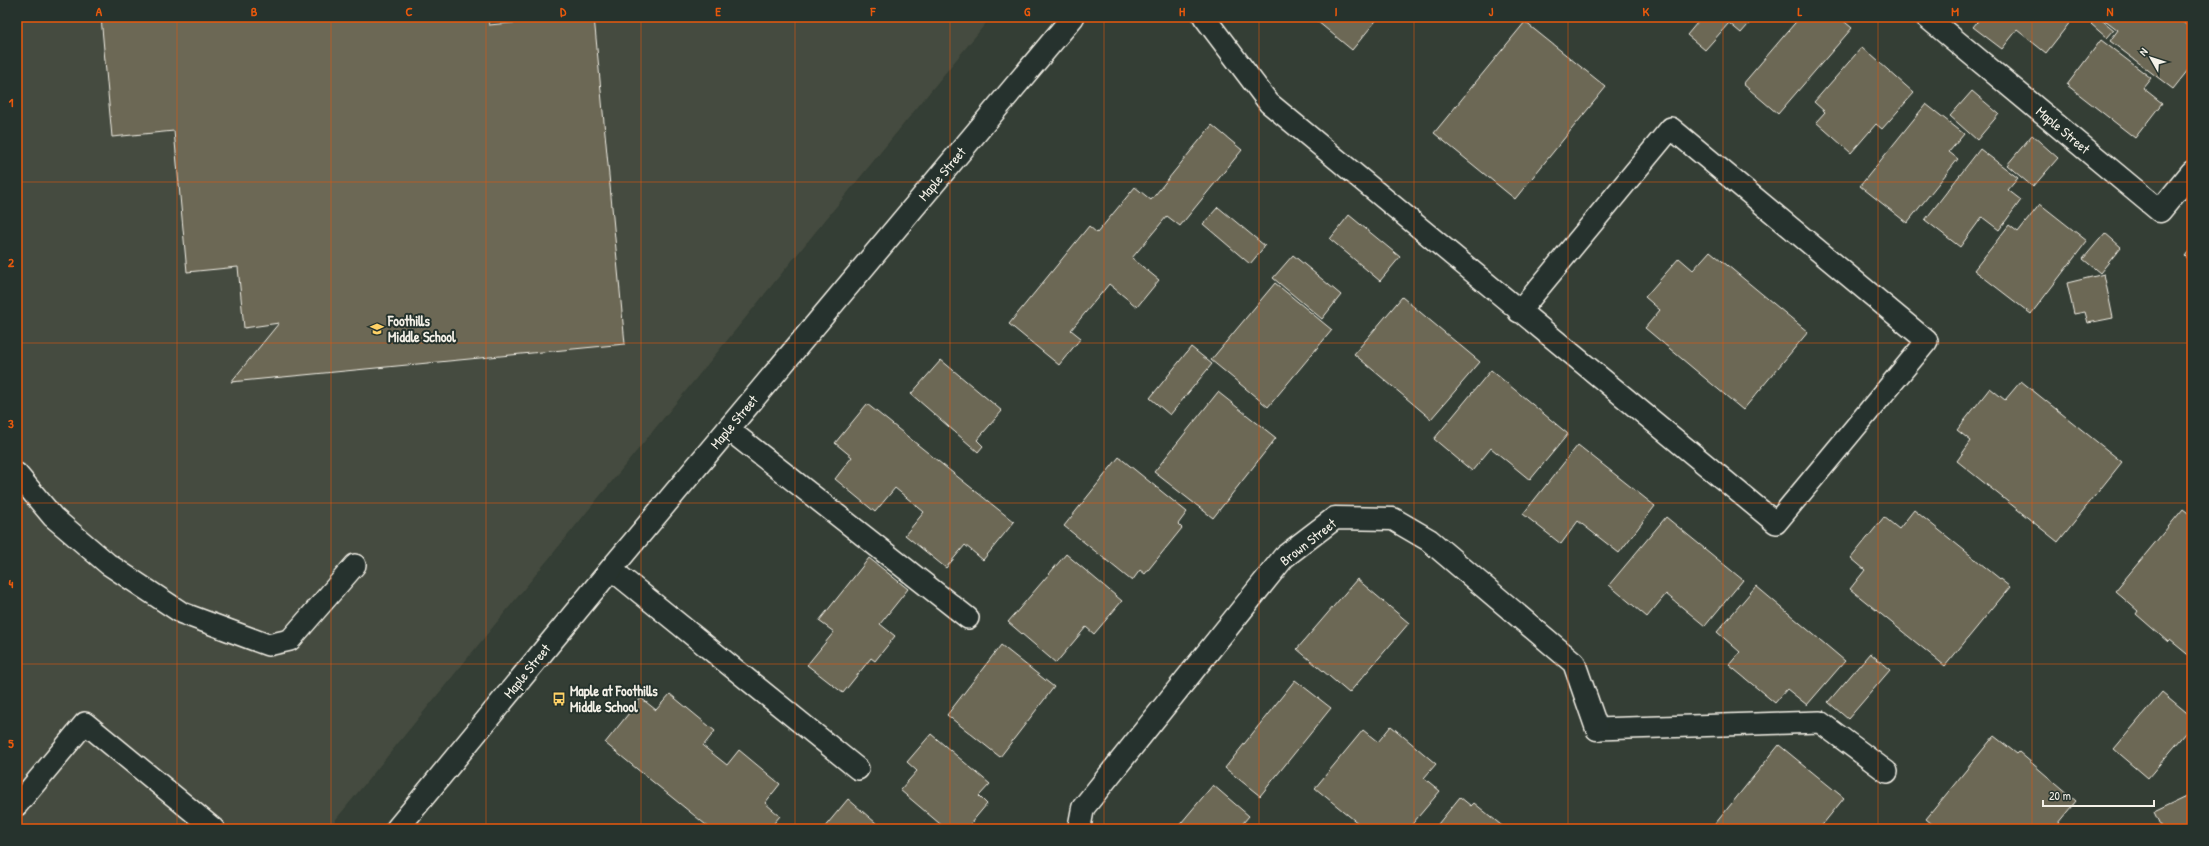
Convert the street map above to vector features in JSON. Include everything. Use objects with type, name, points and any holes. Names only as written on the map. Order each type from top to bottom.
[{"type":"street","name":"Maple Street","points":[[397,829],[611,569],[1073,17]]},
{"type":"street","name":"Maple Street","points":[[1927,17],[2160,211],[2192,172]]},
{"type":"street","name":"Brown Street","points":[[1079,829],[1083,808],[1284,557],[1335,518],[1393,519],[1429,540],[1574,663],[1597,729]]},
{"type":"lane","points":[[1204,17],[1270,103],[1519,312],[1776,523],[1927,341],[1671,128],[1519,312]]},
{"type":"lane","points":[[728,430],[968,618]]},
{"type":"lane","points":[[17,474],[53,517],[108,564],[182,612],[238,635],[268,645],[290,640],[355,565]]},
{"type":"lane","points":[[611,569],[858,769]]},
{"type":"lane","points":[[1597,729],[1820,722],[1887,772]]},
{"type":"lane","points":[[17,805],[85,723],[214,829]]},
{"type":"shaded area","name":"Foothills Middle School","points":[[17,17],[991,17],[328,829],[17,829]]},
{"type":"building","points":[[101,17],[488,17],[489,25],[533,21],[536,17],[594,17],[625,344],[231,382],[279,323],[244,328],[238,267],[187,272],[174,131],[112,137]]},
{"type":"building","points":[[1312,17],[1379,17],[1352,50]]},
{"type":"building","points":[[1702,17],[1755,17],[1741,33],[1729,23],[1705,50],[1687,35]]},
{"type":"building","points":[[1800,17],[1839,17],[1852,28],[1778,114],[1743,84]]},
{"type":"building","points":[[1981,17],[2074,17],[2046,53],[2017,30],[2002,49],[1973,27]]},
{"type":"building","points":[[2098,17],[2114,30],[2107,38],[2091,24]]},
{"type":"building","points":[[2101,17],[2176,17],[2192,29],[2192,65],[2173,89],[2110,41],[2118,30]]},
{"type":"building","points":[[1525,22],[1606,87],[1515,199],[1434,133]]},
{"type":"building","points":[[2101,40],[2151,78],[2143,88],[2162,103],[2135,138],[2067,85]]},
{"type":"building","points":[[1862,47],[1914,93],[1882,129],[1876,124],[1851,153],[1816,122],[1825,112],[1814,102]]},
{"type":"building","points":[[1972,91],[1999,114],[1977,140],[1950,116]]},
{"type":"building","points":[[1926,104],[1964,134],[1949,152],[1958,159],[1907,223],[1860,186]]},
{"type":"building","points":[[1212,125],[1242,150],[1180,226],[1167,216],[1132,258],[1159,280],[1137,307],[1109,284],[1071,330],[1081,338],[1059,365],[1009,324],[1089,226],[1097,233],[1135,187],[1151,200]]},
{"type":"building","points":[[2032,135],[2058,158],[2033,187],[2007,165]]},
{"type":"building","points":[[1980,149],[2018,178],[2008,190],[2021,200],[1999,230],[1982,217],[1960,247],[1925,220]]},
{"type":"building","points":[[2040,204],[2087,241],[2031,314],[1974,270],[2009,225],[2018,232]]},
{"type":"building","points":[[1218,207],[1265,246],[1250,264],[1203,224]]},
{"type":"building","points":[[1349,215],[1400,257],[1380,281],[1330,239]]},
{"type":"building","points":[[2105,233],[2121,247],[2100,273],[2083,259]]},
{"type":"building","points":[[2192,247],[2192,262],[2185,256]]},
{"type":"building","points":[[1710,251],[1808,332],[1743,410],[1645,328],[1660,310],[1645,297],[1679,258],[1693,270]]},
{"type":"building","points":[[1293,255],[1341,295],[1322,319],[1273,278]]},
{"type":"building","points":[[2104,274],[2113,318],[2088,323],[2085,312],[2074,314],[2067,283]]},
{"type":"building","points":[[1275,283],[1332,330],[1268,407],[1211,360]]},
{"type":"building","points":[[1402,297],[1480,362],[1431,419],[1354,354]]},
{"type":"building","points":[[1191,347],[1212,364],[1170,415],[1150,398]]},
{"type":"building","points":[[941,360],[1002,411],[977,440],[983,446],[978,452],[911,394]]},
{"type":"building","points":[[1491,370],[1568,434],[1530,480],[1491,448],[1472,471],[1434,439]]},
{"type":"building","points":[[2021,381],[2122,462],[2058,542],[1957,461],[1971,441],[1957,430],[1990,388],[2005,400]]},
{"type":"building","points":[[1218,392],[1276,438],[1213,518],[1154,472]]},
{"type":"building","points":[[867,404],[1014,522],[983,560],[965,545],[946,568],[905,535],[924,512],[895,488],[875,512],[835,479],[852,457],[835,443]]},
{"type":"building","points":[[1578,445],[1655,506],[1619,553],[1578,521],[1561,544],[1523,514]]},
{"type":"building","points":[[1119,457],[1187,512],[1178,524],[1182,528],[1145,574],[1140,570],[1132,581],[1064,526]]},
{"type":"building","points":[[2183,509],[2192,516],[2192,658],[2170,640],[2168,642],[2136,614],[2138,611],[2115,591]]},
{"type":"building","points":[[1914,510],[2010,587],[1945,666],[1850,589],[1865,570],[1851,558],[1884,517],[1899,529]]},
{"type":"building","points":[[1666,517],[1743,580],[1705,626],[1666,594],[1647,617],[1609,585]]},
{"type":"building","points":[[1066,554],[1122,601],[1094,634],[1086,627],[1056,663],[1008,622]]},
{"type":"building","points":[[869,558],[908,589],[880,624],[895,636],[875,661],[871,658],[843,693],[807,665],[834,632],[819,621]]},
{"type":"building","points":[[1357,579],[1409,623],[1349,693],[1297,649]]},
{"type":"building","points":[[1756,586],[1845,661],[1807,705],[1787,689],[1775,703],[1729,665],[1740,652],[1717,632]]},
{"type":"building","points":[[1001,645],[1054,687],[1000,757],[947,715]]},
{"type":"building","points":[[1870,653],[1890,670],[1848,719],[1828,702]]},
{"type":"building","points":[[1295,680],[1331,708],[1260,796],[1225,768]]},
{"type":"building","points":[[2162,692],[2192,717],[2192,726],[2148,778],[2114,749]]},
{"type":"building","points":[[670,694],[715,731],[703,746],[727,765],[739,750],[780,784],[765,803],[780,816],[769,829],[711,829],[605,743],[641,698],[656,710]]},
{"type":"building","points":[[1391,726],[1436,764],[1424,778],[1440,791],[1408,829],[1365,829],[1315,788],[1363,730],[1378,742]]},
{"type":"building","points":[[931,734],[990,784],[979,796],[987,804],[966,829],[946,829],[900,790],[917,771],[907,762]]},
{"type":"building","points":[[1994,736],[2017,754],[2019,752],[2076,801],[2053,829],[1938,829],[1926,819]]},
{"type":"building","points":[[1779,745],[1844,798],[1819,829],[1711,829]]},
{"type":"building","points":[[1213,785],[1249,816],[1238,829],[1176,829]]},
{"type":"building","points":[[2192,794],[2192,829],[2162,829],[2154,812]]},
{"type":"building","points":[[1460,797],[1471,806],[1474,803],[1506,829],[1434,829]]},
{"type":"building","points":[[848,799],[883,829],[823,829]]},
{"type":"place","name":"Foothills Middle School","points":[[377,329]]},
{"type":"place","name":"Maple at Foothills Middle School","points":[[559,699]]}]
